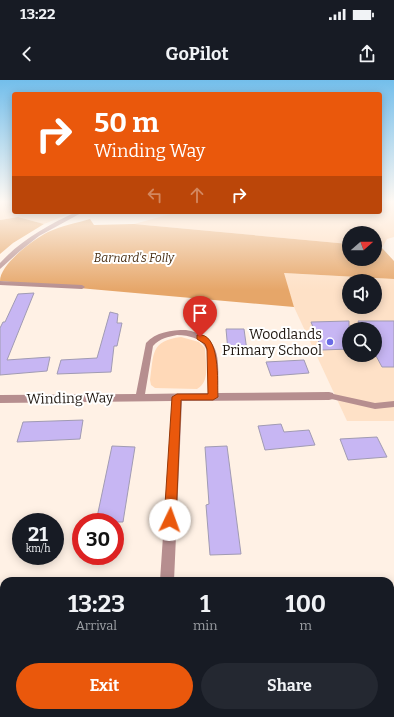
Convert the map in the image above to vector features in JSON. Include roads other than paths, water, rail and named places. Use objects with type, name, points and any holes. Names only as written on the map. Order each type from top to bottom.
[{"type":"street","points":[[0,267],[31,239],[44,231]]},
{"type":"street","points":[[140,397],[149,346],[155,339],[165,335],[177,333],[200,337],[208,342],[212,349],[213,397]]},
{"type":"street","name":"Winding Way","points":[[0,399],[329,396]]},
{"type":"street","points":[[167,577],[177,397]]},
{"type":"lane","points":[[0,283],[82,287]]},
{"type":"lane","points":[[329,396],[375,406],[394,404]]},
{"type":"place","name":"Woodlands Primary School","points":[[330,342]]},
{"type":"park label","name":"Barnard's Folly","points":[[134,258]]}]
